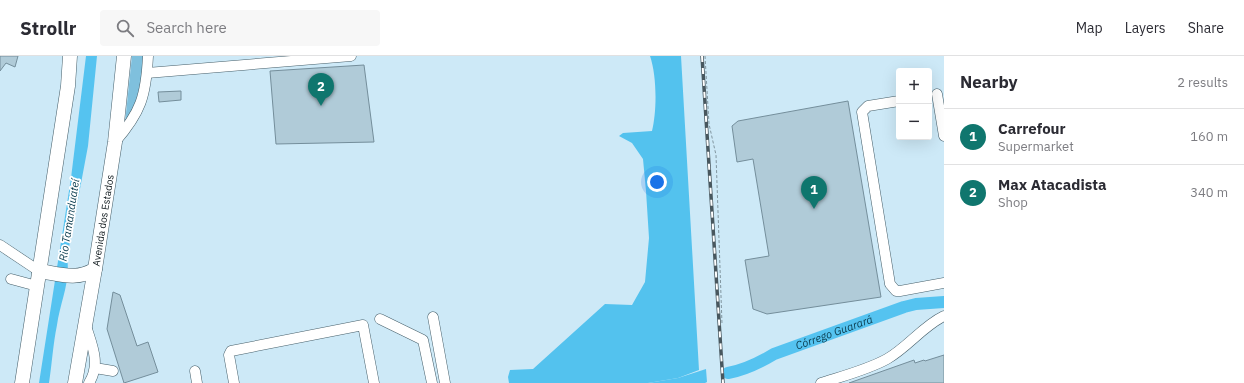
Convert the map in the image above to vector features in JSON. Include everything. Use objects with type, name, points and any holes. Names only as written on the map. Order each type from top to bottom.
[{"type":"highway","points":[[22,383],[37,286],[44,272],[68,86],[70,56]]},
{"type":"highway","name":"Avenida dos Estados","points":[[75,383],[95,270],[114,142],[124,56]]},
{"type":"highway","points":[[44,272],[76,277],[88,274],[95,270]]},
{"type":"street","points":[[114,142],[132,122],[139,110],[147,73],[148,56]]},
{"type":"street","points":[[147,73],[351,56]]},
{"type":"street","points":[[937,94],[944,136]]},
{"type":"street","points":[[896,101],[868,106],[862,112],[890,284],[896,290],[900,291],[944,284]]},
{"type":"street","points":[[0,245],[44,272]]},
{"type":"street","points":[[11,279],[37,286]]},
{"type":"street","points":[[821,383],[876,365],[888,359],[935,321],[944,316]]},
{"type":"street","points":[[433,317],[445,383]]},
{"type":"street","points":[[380,319],[424,340],[432,383]]},
{"type":"street","points":[[86,323],[96,359],[95,368],[89,383]]},
{"type":"street","points":[[234,383],[229,355],[231,350],[363,325],[374,383]]},
{"type":"street","points":[[95,368],[113,371]]},
{"type":"street","points":[[195,371],[198,383]]},
{"type":"path","points":[[705,56],[709,124],[716,155],[722,324]]},
{"type":"shaded area","points":[[132,56],[144,56],[139,91],[134,106],[125,123]]},
{"type":"shaded area","points":[[650,56],[681,56],[699,370],[678,378],[648,383],[509,383],[508,377],[510,370],[533,369],[605,304],[632,305],[645,282],[649,238],[643,159],[632,143],[619,136],[623,133],[652,131],[656,94],[654,73]]},
{"type":"water","name":"Rio Tamanduateí","points":[[86,56],[97,56],[88,146],[67,258],[68,275],[58,317],[49,383],[39,383],[71,178]]},
{"type":"water","points":[[706,369],[707,382],[705,383],[648,383],[678,378]]},
{"type":"building","points":[[0,56],[18,56],[15,67],[6,63],[0,71]]},
{"type":"building","points":[[364,65],[374,142],[276,144],[270,71]]},
{"type":"building","points":[[181,91],[181,100],[159,102],[158,92]]},
{"type":"building","points":[[848,101],[881,297],[767,314],[753,309],[745,260],[769,256],[753,159],[737,162],[732,126],[738,121]]},
{"type":"building","points":[[113,292],[120,295],[137,346],[148,342],[158,372],[124,383],[107,329]]},
{"type":"building","points":[[944,355],[944,383],[849,383],[914,360],[915,363]]},
{"type":"waterway","name":"Córrego Guarará","points":[[728,373],[746,368],[774,354],[904,307],[916,304],[944,302]]},
{"type":"railway","points":[[702,56],[723,383]]},
{"type":"place","name":"Max Atacadista","points":[[321,106]]},
{"type":"place","name":"Carrefour","points":[[814,209]]}]
